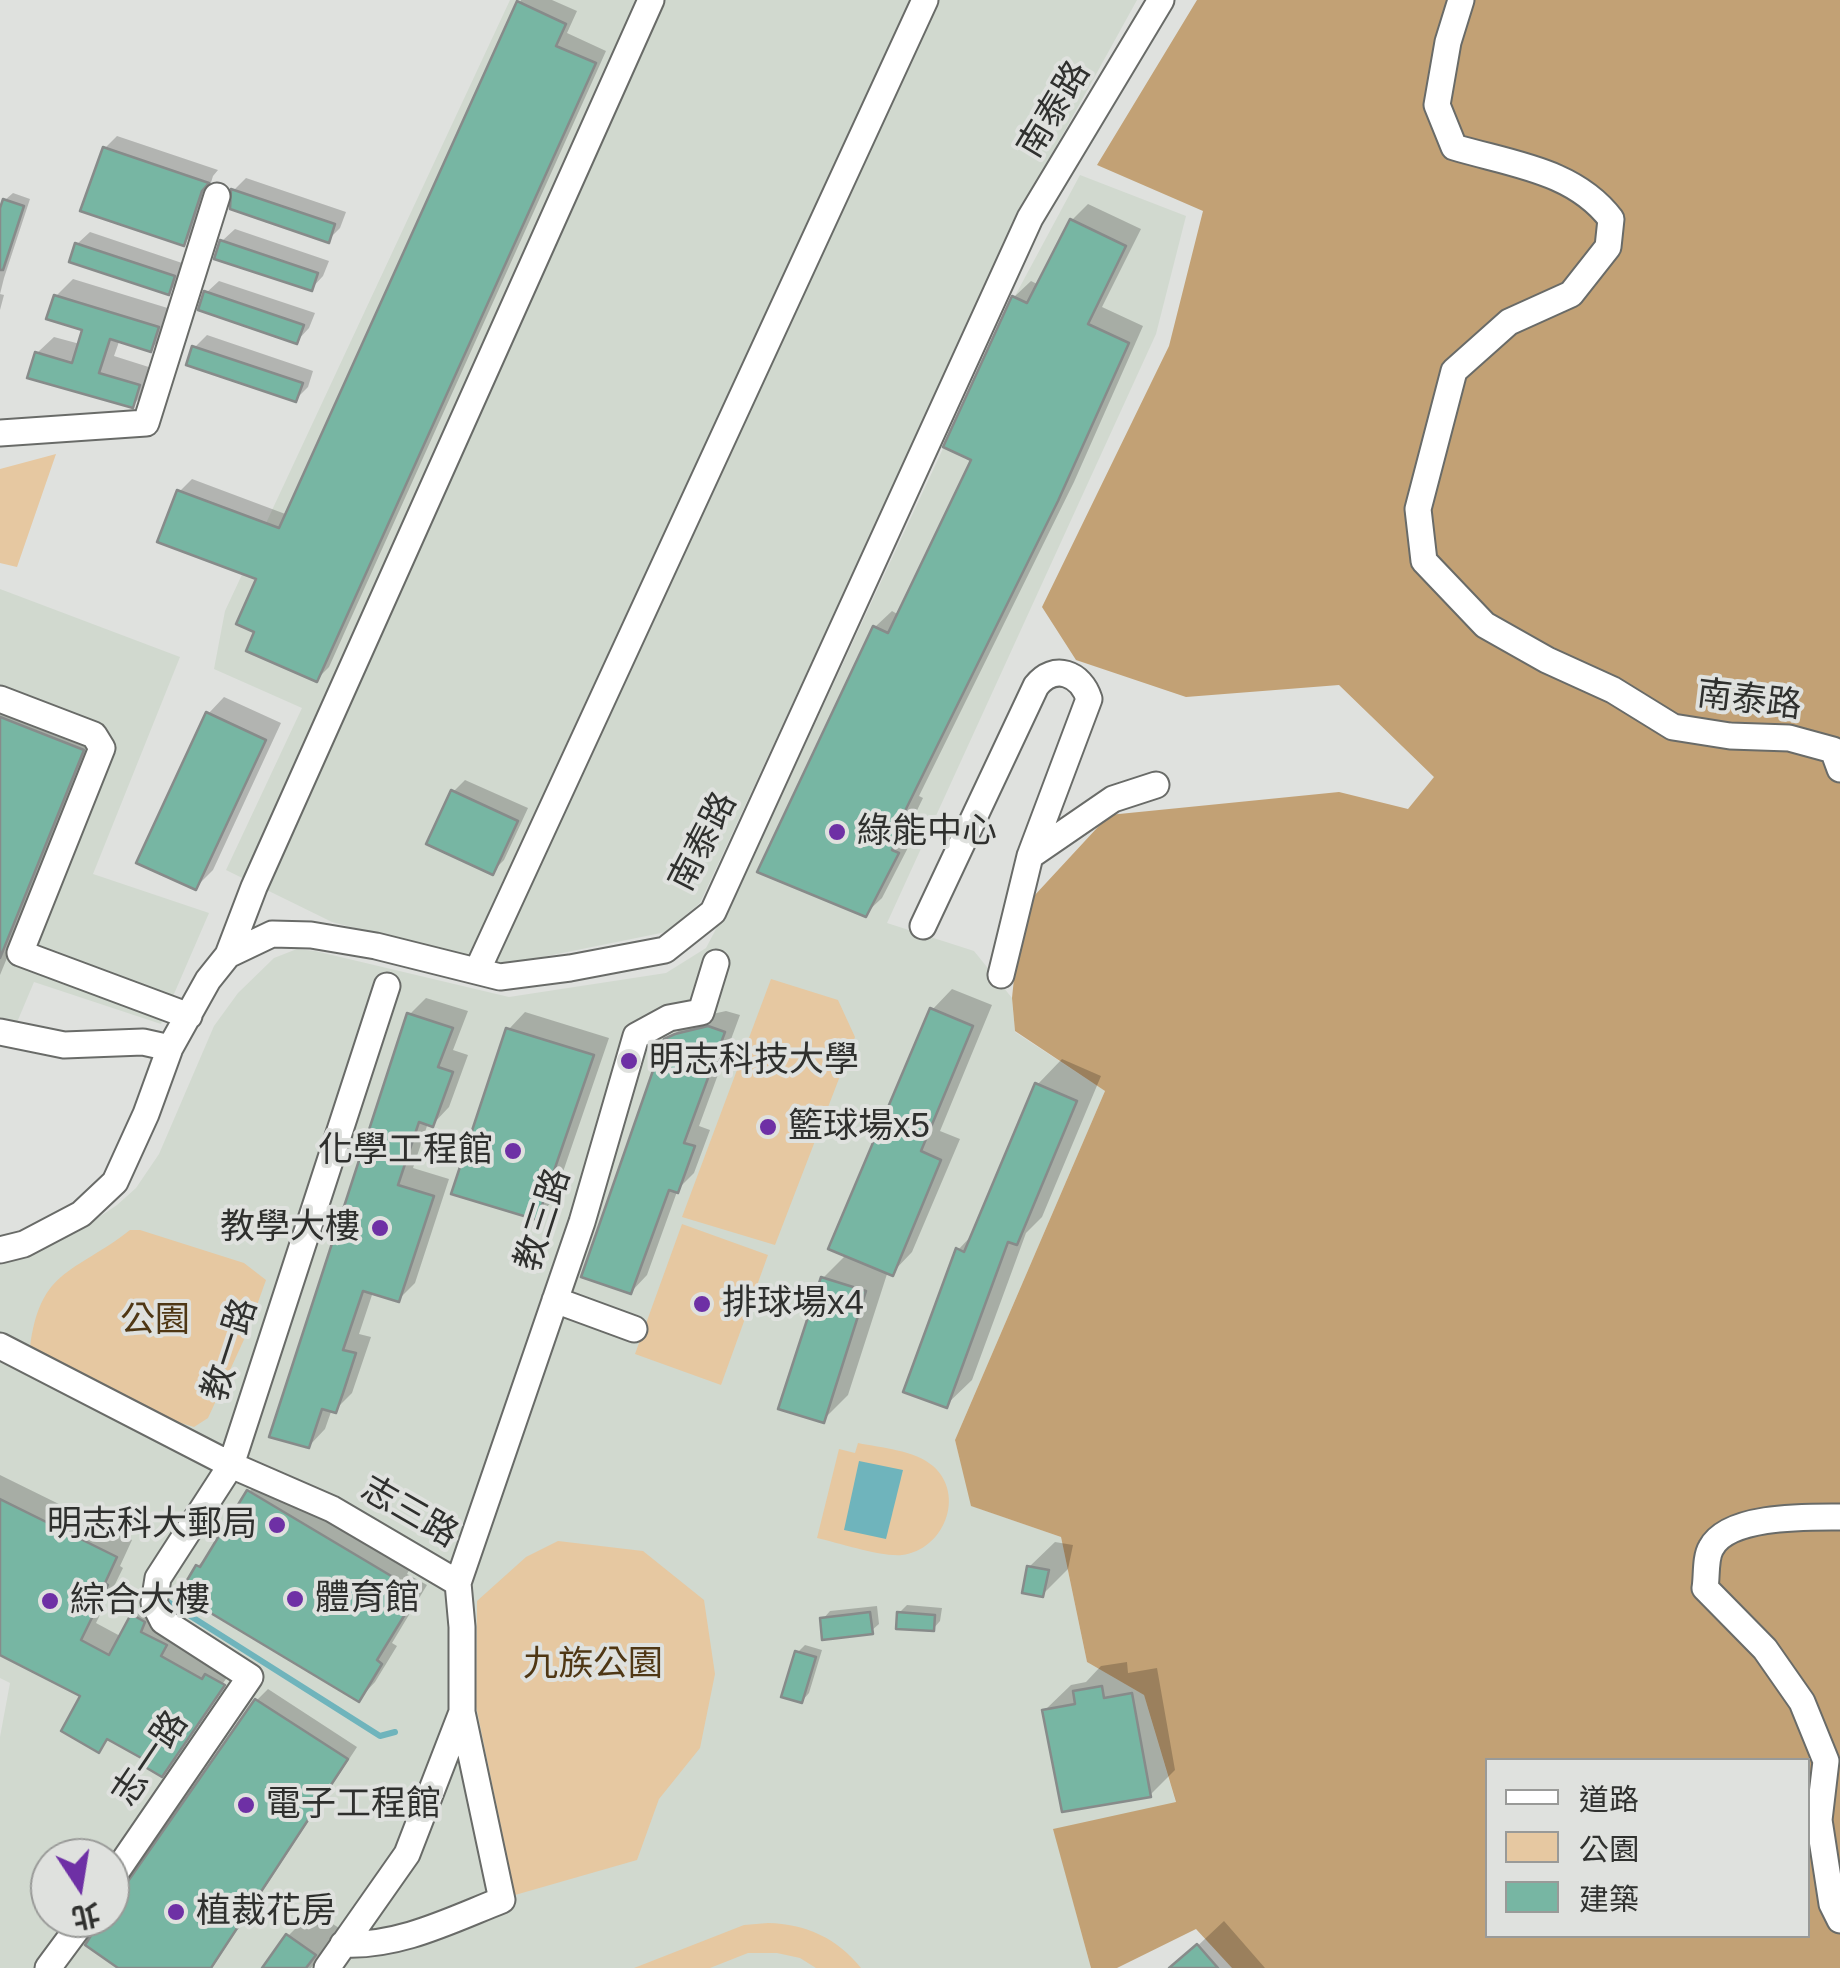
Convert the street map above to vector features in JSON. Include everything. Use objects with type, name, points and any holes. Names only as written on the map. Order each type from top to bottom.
[{"type":"street","points":[[0,1250],[24,1244],[81,1214],[115,1182],[170,1048],[208,980],[228,954],[254,886],[651,0]]},
{"type":"street","points":[[476,972],[925,0]]},
{"type":"street","name":"南泰路","points":[[228,954],[272,934],[311,935],[376,946],[500,977],[665,950],[713,912],[1030,218],[1161,0]]},
{"type":"street","name":"南泰路","points":[[1461,0],[1448,42],[1438,105],[1454,147],[1560,177],[1594,197],[1611,220],[1608,246],[1571,294],[1510,322],[1454,371],[1418,509],[1424,561],[1484,625],[1546,660],[1613,690],[1673,727],[1730,736],[1789,738],[1833,750],[1840,769]]},
{"type":"street","points":[[0,434],[146,423],[217,196]]},
{"type":"street","points":[[923,926],[1036,686],[1044,676],[1057,671],[1075,677],[1085,686],[1089,700],[1030,856],[1001,975]]},
{"type":"street","points":[[0,699],[94,735],[102,748],[20,953],[189,1016]]},
{"type":"street","points":[[1030,856],[1113,798],[1156,785]]},
{"type":"street","name":"教三路","points":[[458,1583],[556,1300],[636,1036],[669,1018],[701,1012],[716,963]]},
{"type":"street","name":"教一路","points":[[250,1677],[163,1622],[154,1603],[158,1578],[231,1465],[388,986]]},
{"type":"street","points":[[0,1032],[64,1045],[143,1042],[170,1048]]},
{"type":"street","points":[[556,1300],[634,1328]]},
{"type":"street","name":"志三路","points":[[0,1346],[231,1465],[332,1509],[458,1583],[462,1712],[407,1854],[328,1968]]},
{"type":"street","points":[[1840,1517],[1799,1517],[1730,1528],[1710,1548],[1706,1588],[1765,1649],[1802,1702],[1826,1761],[1819,1820],[1832,1904],[1840,1920]]},
{"type":"street","name":"志一路","points":[[130,1852],[250,1677]]},
{"type":"street","points":[[343,1944],[366,1945],[416,1934],[502,1900],[462,1712]]},
{"type":"street","points":[[48,1968],[70,1938]]},
{"type":"shaded area","points":[[510,0],[1137,0],[1020,212],[700,903],[666,932],[498,966],[332,922],[226,870],[302,708],[214,669],[225,611]]},
{"type":"shaded area","points":[[1197,0],[1840,0],[1840,1968],[1232,1968],[1196,1929],[1117,1968],[1091,1968],[1053,1829],[1176,1802],[1144,1695],[1087,1662],[1061,1537],[971,1506],[955,1440],[1105,1091],[1015,1031],[1012,998],[1021,910],[1109,815],[1339,792],[1408,809],[1434,777],[1339,685],[1186,697],[1076,660],[1042,607],[1169,346],[1203,211],[1097,165]]},
{"type":"shaded area","name":"明志科技大學","points":[[1080,175],[1186,216],[1156,334],[887,923],[974,951],[1012,998],[1015,1032],[1105,1091],[955,1440],[972,1506],[1061,1537],[1087,1662],[1144,1695],[1176,1803],[1054,1830],[1091,1968],[0,1968],[0,1737],[10,1683],[0,1678],[0,1266],[5,1258],[77,1232],[136,1188],[159,1154],[214,1026],[238,993],[274,958],[297,949],[315,951],[509,997],[666,973],[706,948],[745,874],[1008,309]]},
{"type":"shaded area","points":[[0,589],[180,657],[93,874],[209,913],[161,1024],[34,982],[15,1027],[0,1024]]},
{"type":"green space","points":[[56,454],[17,567],[0,563],[0,469]]},
{"type":"green space","name":"籃球場x5","points":[[771,979],[838,1000],[855,1037],[775,1245],[682,1217]]},
{"type":"green space","name":"排球場x4","points":[[682,1224],[768,1255],[721,1385],[635,1354]]},
{"type":"green space","name":"公園","points":[[130,1230],[244,1263],[266,1280],[247,1333],[208,1418],[194,1427],[161,1417],[30,1348],[35,1322],[51,1287]]},
{"type":"green space","points":[[858,1443],[917,1456],[943,1478],[948,1491],[946,1520],[929,1543],[917,1551],[883,1554],[817,1538],[839,1449],[855,1453]]},
{"type":"green space","name":"九族公園","points":[[558,1541],[643,1551],[704,1600],[715,1674],[700,1748],[659,1799],[637,1860],[515,1895],[476,1706],[477,1601],[526,1557]]},
{"type":"green space","points":[[744,1925],[795,1926],[820,1935],[842,1948],[861,1968],[816,1968],[800,1958],[748,1953],[710,1968],[634,1968]]},
{"type":"water","points":[[859,1461],[903,1470],[886,1539],[844,1530]]},
{"type":"building","points":[[517,1],[566,24],[556,46],[596,63],[317,682],[246,651],[254,632],[236,624],[256,579],[157,542],[177,490],[279,528]]},
{"type":"building","points":[[103,147],[209,183],[202,191],[184,246],[80,211]]},
{"type":"building","points":[[231,189],[335,224],[329,243],[230,209]]},
{"type":"building","points":[[3,199],[24,206],[0,270],[0,208]]},
{"type":"building","points":[[1070,219],[1126,246],[1088,324],[1129,343],[1058,501],[904,813],[909,815],[892,850],[899,853],[866,917],[757,872],[873,626],[888,633],[971,460],[943,447],[1012,296],[1027,303]]},
{"type":"building","points":[[220,240],[318,273],[312,291],[214,259]]},
{"type":"building","points":[[75,243],[175,276],[169,295],[69,262]]},
{"type":"building","points":[[204,291],[304,325],[297,344],[198,310]]},
{"type":"building","points":[[54,295],[159,327],[151,352],[110,339],[99,373],[140,385],[133,408],[27,378],[35,352],[72,363],[82,330],[46,319]]},
{"type":"building","points":[[192,346],[303,383],[296,402],[186,365]]},
{"type":"building","points":[[206,712],[266,740],[196,890],[136,863]]},
{"type":"building","points":[[0,717],[84,750],[0,958]]},
{"type":"building","points":[[451,790],[518,821],[493,875],[426,844]]},
{"type":"building","points":[[930,1008],[973,1026],[921,1151],[941,1160],[893,1276],[828,1249]]},
{"type":"building","name":"教學大樓","points":[[407,1013],[453,1028],[438,1067],[453,1072],[433,1127],[419,1122],[398,1185],[434,1196],[399,1302],[363,1291],[343,1350],[356,1353],[343,1393],[336,1413],[322,1409],[309,1448],[269,1437]]},
{"type":"building","points":[[708,1026],[725,1032],[684,1143],[695,1146],[678,1193],[669,1190],[631,1294],[581,1277],[664,1039]]},
{"type":"building","name":"化學工程館","points":[[506,1028],[594,1055],[537,1220],[451,1194]]},
{"type":"building","points":[[1035,1083],[1077,1101],[1017,1245],[1008,1242],[947,1408],[903,1392],[956,1248],[964,1252]]},
{"type":"building","points":[[821,1277],[866,1291],[824,1423],[778,1409]]},
{"type":"building","name":"體育館","points":[[247,1490],[398,1580],[392,1591],[412,1603],[377,1660],[382,1664],[359,1702],[179,1594]]},
{"type":"building","points":[[0,1499],[117,1557],[81,1640],[109,1655],[131,1614],[145,1622],[141,1632],[167,1645],[161,1656],[202,1679],[205,1674],[225,1685],[162,1777],[140,1764],[143,1759],[107,1739],[99,1753],[61,1731],[80,1696],[0,1655]]},
{"type":"building","points":[[1027,1566],[1049,1570],[1043,1597],[1022,1593]]},
{"type":"building","points":[[870,1612],[873,1634],[822,1640],[820,1618]]},
{"type":"building","points":[[897,1612],[935,1615],[934,1631],[896,1629]]},
{"type":"building","points":[[795,1651],[816,1657],[802,1703],[781,1697]]},
{"type":"building","points":[[1102,1686],[1104,1698],[1132,1693],[1151,1797],[1062,1812],[1042,1710],[1075,1704],[1073,1691]]},
{"type":"building","name":"電子工程館","points":[[255,1699],[348,1759],[211,1968],[118,1968],[85,1945],[89,1938],[130,1938],[130,1878]]},
{"type":"building","points":[[286,1934],[316,1955],[306,1968],[262,1968]]},
{"type":"building","points":[[1197,1944],[1218,1968],[1169,1968]]},
{"type":"waterway","points":[[162,1598],[380,1736],[395,1732]]},
{"type":"place","name":"綠能中心","points":[[837,832]]},
{"type":"place","name":"明志科技大學","points":[[629,1061]]},
{"type":"place","name":"籃球場x5","points":[[768,1127]]},
{"type":"place","name":"化學工程館","points":[[513,1151]]},
{"type":"place","name":"教學大樓","points":[[380,1228]]},
{"type":"place","name":"排球場x4","points":[[702,1304]]},
{"type":"place","name":"明志科大郵局","points":[[277,1525]]},
{"type":"place","name":"體育館","points":[[295,1599]]},
{"type":"place","name":"綜合大樓","points":[[50,1601]]},
{"type":"place","name":"電子工程館","points":[[246,1805]]},
{"type":"place","name":"植裁花房","points":[[176,1912]]}]
